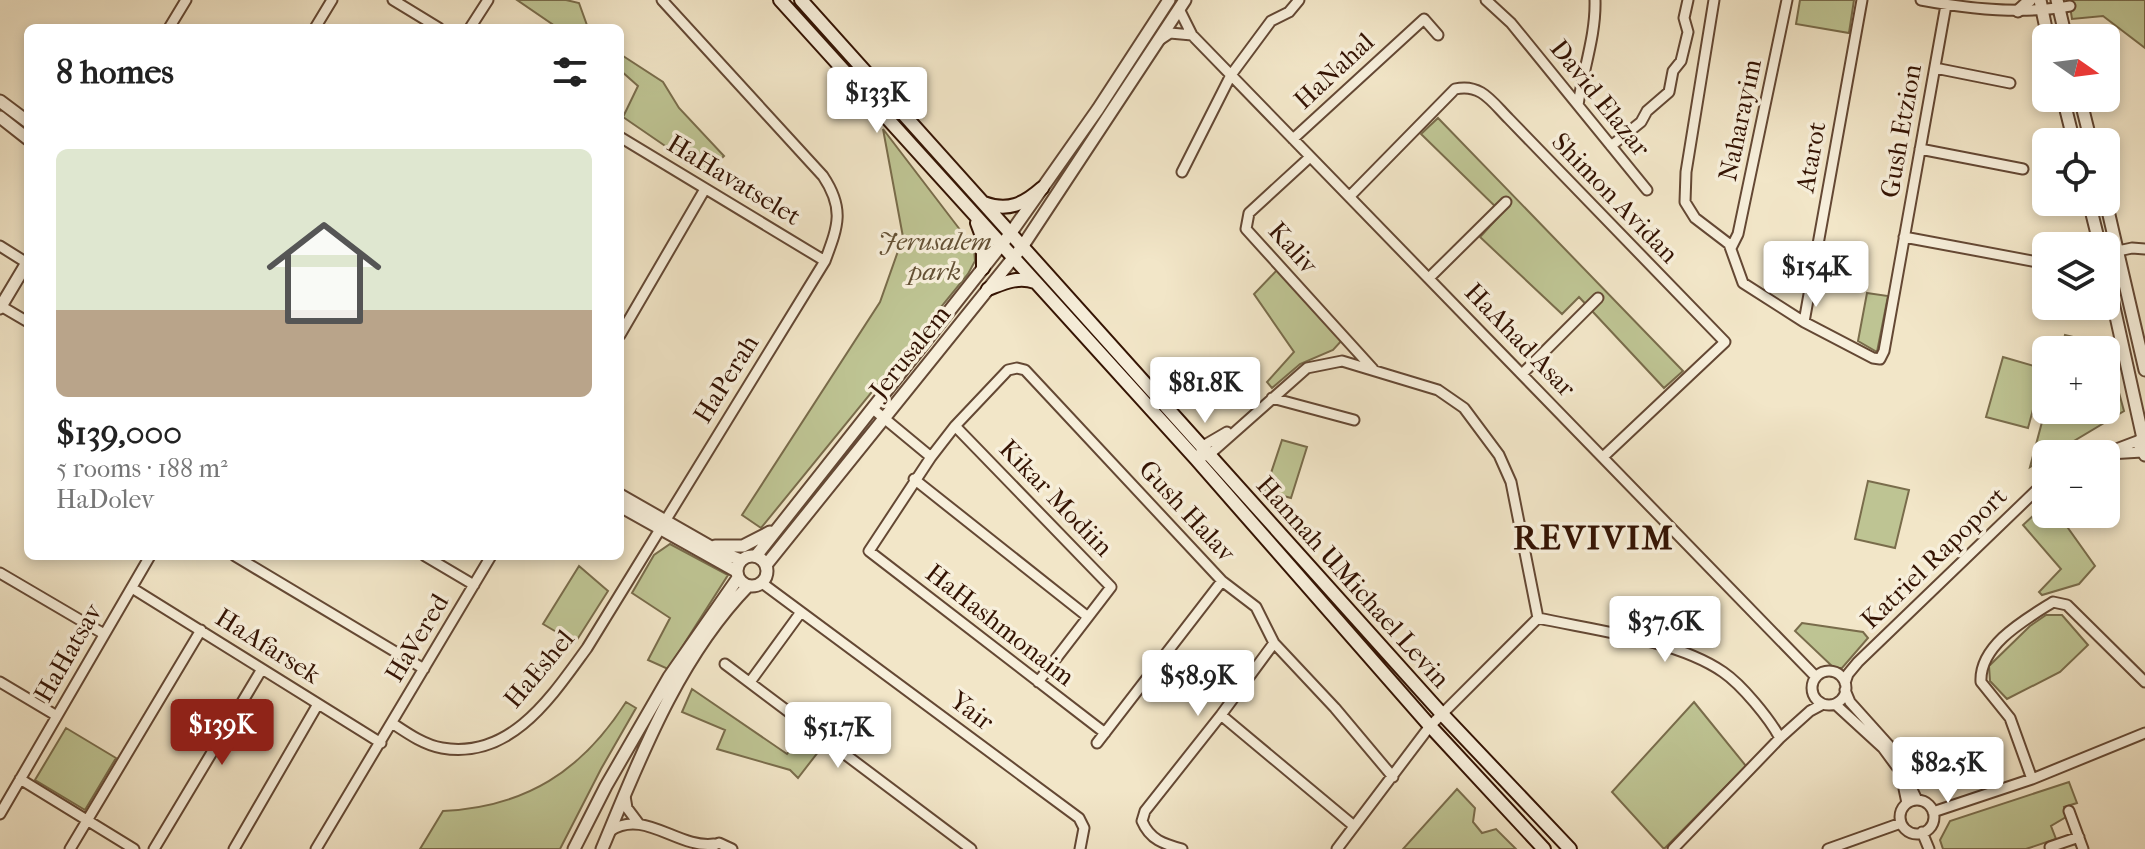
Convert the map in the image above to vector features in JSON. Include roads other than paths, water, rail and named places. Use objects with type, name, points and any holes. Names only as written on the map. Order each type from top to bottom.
[{"type":"main road","points":[[780,0],[972,213],[1006,240]]},
{"type":"main road","points":[[801,0],[984,203],[1006,240]]},
{"type":"main road","points":[[984,203],[1005,208],[1016,206],[1042,188]]},
{"type":"main road","points":[[972,213],[983,239],[983,268]]},
{"type":"main road","name":"Hannah UMichael Levin","points":[[1006,240],[1206,450],[1442,714],[1570,849]]},
{"type":"main road","name":"Hannah UMichael Levin","points":[[1018,252],[1038,283],[1430,726],[1544,849]]},
{"type":"main road","points":[[988,289],[1024,278],[1038,283]]},
{"type":"street","points":[[171,24],[186,0]]},
{"type":"street","points":[[317,24],[332,0]]},
{"type":"street","points":[[393,0],[432,24]]},
{"type":"street","points":[[473,24],[488,0]]},
{"type":"street","name":"HaPerah","points":[[662,0],[814,165],[834,193],[838,211],[837,229],[825,261],[662,525]]},
{"type":"street","name":"Jerusalem","points":[[756,556],[1006,240],[1098,109],[1169,0]]},
{"type":"street","points":[[1182,172],[1231,75],[1271,21],[1289,12],[1299,0]]},
{"type":"street","name":"David Elazar","points":[[1486,0],[1511,23],[1647,190]]},
{"type":"street","points":[[1578,105],[1584,68],[1589,57],[1595,0]]},
{"type":"street","points":[[1611,146],[1641,122],[1647,111],[1669,92],[1673,71],[1681,61],[1688,32],[1684,18],[1688,0]]},
{"type":"street","points":[[1714,0],[1686,172],[1685,202],[1695,218],[1723,238],[1731,248],[1743,283],[1804,322]]},
{"type":"street","name":"Naharayim","points":[[1731,248],[1738,234],[1787,0]]},
{"type":"street","name":"Atarot","points":[[1804,322],[1862,0]]},
{"type":"street","points":[[1921,0],[2018,11],[2062,5]]},
{"type":"street","points":[[2018,11],[2030,0]]},
{"type":"street","name":"Jerusalem","points":[[766,565],[1018,252],[1182,5]]},
{"type":"street","name":"HaAhad Asar","points":[[1182,5],[1192,35],[1816,677]]},
{"type":"street","name":"Gush Etzion","points":[[1804,322],[1873,358],[1880,359],[1884,351],[1946,5]]},
{"type":"street","name":"HaNahal","points":[[1293,139],[1424,19],[1438,35]]},
{"type":"street","points":[[1157,42],[1170,33],[1192,35]]},
{"type":"street","points":[[1935,68],[2010,83]]},
{"type":"street","name":"Shimon Avidan","points":[[1350,196],[1455,89],[1467,86],[1483,93],[1509,119],[1725,342],[1603,457]]},
{"type":"street","points":[[0,101],[24,119]]},
{"type":"street","points":[[0,117],[24,136]]},
{"type":"street","name":"HaHavatselet","points":[[624,139],[825,261]]},
{"type":"street","points":[[1920,149],[2023,169]]},
{"type":"street","name":"Kaliv","points":[[1310,157],[1249,213],[1246,229],[1375,371]]},
{"type":"street","points":[[624,328],[705,189]]},
{"type":"street","points":[[1429,278],[1506,202]]},
{"type":"street","points":[[1904,237],[2032,261]]},
{"type":"street","points":[[0,246],[24,260]]},
{"type":"street","points":[[2120,251],[2145,249]]},
{"type":"street","points":[[2120,260],[2145,370]]},
{"type":"street","points":[[24,269],[1,307],[24,320]]},
{"type":"street","points":[[1522,374],[1598,298]]},
{"type":"street","points":[[2117,320],[2144,454],[2120,454]]},
{"type":"street","points":[[1196,459],[1307,368],[1342,361],[1438,390],[1464,408],[1499,455],[1511,482],[1538,618]]},
{"type":"street","name":"Gush Halav","points":[[955,426],[1008,370],[1025,370],[1222,581],[1256,607],[1274,643]]},
{"type":"street","points":[[1272,398],[1354,420]]},
{"type":"street","points":[[873,409],[931,457]]},
{"type":"street","points":[[955,426],[914,479],[1088,617],[1038,682]]},
{"type":"street","name":"Kikar Modiin","points":[[955,426],[1111,587],[1088,617]]},
{"type":"street","points":[[2120,446],[2142,435]]},
{"type":"street","name":"HaHashmonaim","points":[[914,479],[869,551],[1105,733]]},
{"type":"street","name":"Katriel Rapoport","points":[[1843,683],[1853,667],[2032,494]]},
{"type":"street","points":[[602,849],[678,683],[714,628],[741,574],[750,556],[756,556],[766,565],[767,573],[762,583],[741,574],[624,498]]},
{"type":"street","points":[[624,508],[707,545],[741,574]]},
{"type":"street","points":[[707,545],[743,546],[763,538],[786,519]]},
{"type":"street","name":"HaEshel","points":[[392,723],[440,748],[472,750],[498,741],[528,721],[587,648],[662,525]]},
{"type":"street","name":"HaHatsav","points":[[0,814],[148,560]]},
{"type":"street","points":[[242,560],[424,669]]},
{"type":"street","points":[[432,560],[474,585]]},
{"type":"street","name":"HaVered","points":[[316,849],[489,560]]},
{"type":"street","points":[[0,573],[104,634]]},
{"type":"street","points":[[574,849],[611,777],[669,677],[741,574]]},
{"type":"street","points":[[1097,743],[1222,581]]},
{"type":"street","name":"Yair","points":[[762,583],[1079,818],[1084,828],[1080,849]]},
{"type":"street","name":"HaAfarsek","points":[[132,588],[381,743]]},
{"type":"street","points":[[2032,779],[2010,718],[1981,682],[1981,667],[1991,651],[2026,619],[2053,602],[2067,605],[2145,682]]},
{"type":"street","points":[[750,682],[801,612]]},
{"type":"street","points":[[1337,849],[1430,726],[1538,618]]},
{"type":"street","points":[[1538,618],[1637,639],[1683,653],[1710,666],[1724,673],[1770,720],[1780,738]]},
{"type":"street","points":[[70,849],[201,630]]},
{"type":"street","points":[[1182,849],[1162,844],[1146,831],[1142,821],[1145,811],[1274,643],[1335,708],[1393,777]]},
{"type":"street","points":[[725,664],[971,849]]},
{"type":"street","points":[[154,849],[262,669]]},
{"type":"street","points":[[1800,720],[1814,697],[1812,684],[1816,677],[1829,672],[1843,683],[1850,702],[1894,751],[1912,801]]},
{"type":"street","points":[[0,682],[57,716]]},
{"type":"street","points":[[1673,849],[1800,720],[1823,704],[1835,704],[1842,699],[1843,683]]},
{"type":"street","points":[[1814,697],[1823,704]]},
{"type":"street","points":[[234,849],[318,704]]},
{"type":"street","points":[[1835,704],[1883,748],[1896,765],[1912,801]]},
{"type":"street","points":[[1221,715],[1354,826]]},
{"type":"street","points":[[1933,812],[2032,779],[2145,733]]},
{"type":"street","points":[[20,779],[134,849]]},
{"type":"street","points":[[625,794],[627,808],[639,824]]},
{"type":"street","points":[[1912,801],[1927,803],[1933,812],[1933,822],[1922,832],[1908,831],[1901,823],[1901,812],[1912,801]]},
{"type":"street","points":[[2069,811],[2083,849]]},
{"type":"street","points":[[1828,849],[1901,823]]},
{"type":"street","points":[[610,831],[622,824],[639,824],[670,837],[711,847],[724,844],[732,849]]},
{"type":"street","points":[[1922,832],[1929,849]]},
{"type":"street","points":[[670,837],[689,849]]},
{"type":"street","points":[[2050,847],[2079,837]]},
{"type":"district","name":"REVIVIM","points":[[1594,538]]},
{"type":"park label","name":"Jerusalem park","points":[[935,256]]}]
